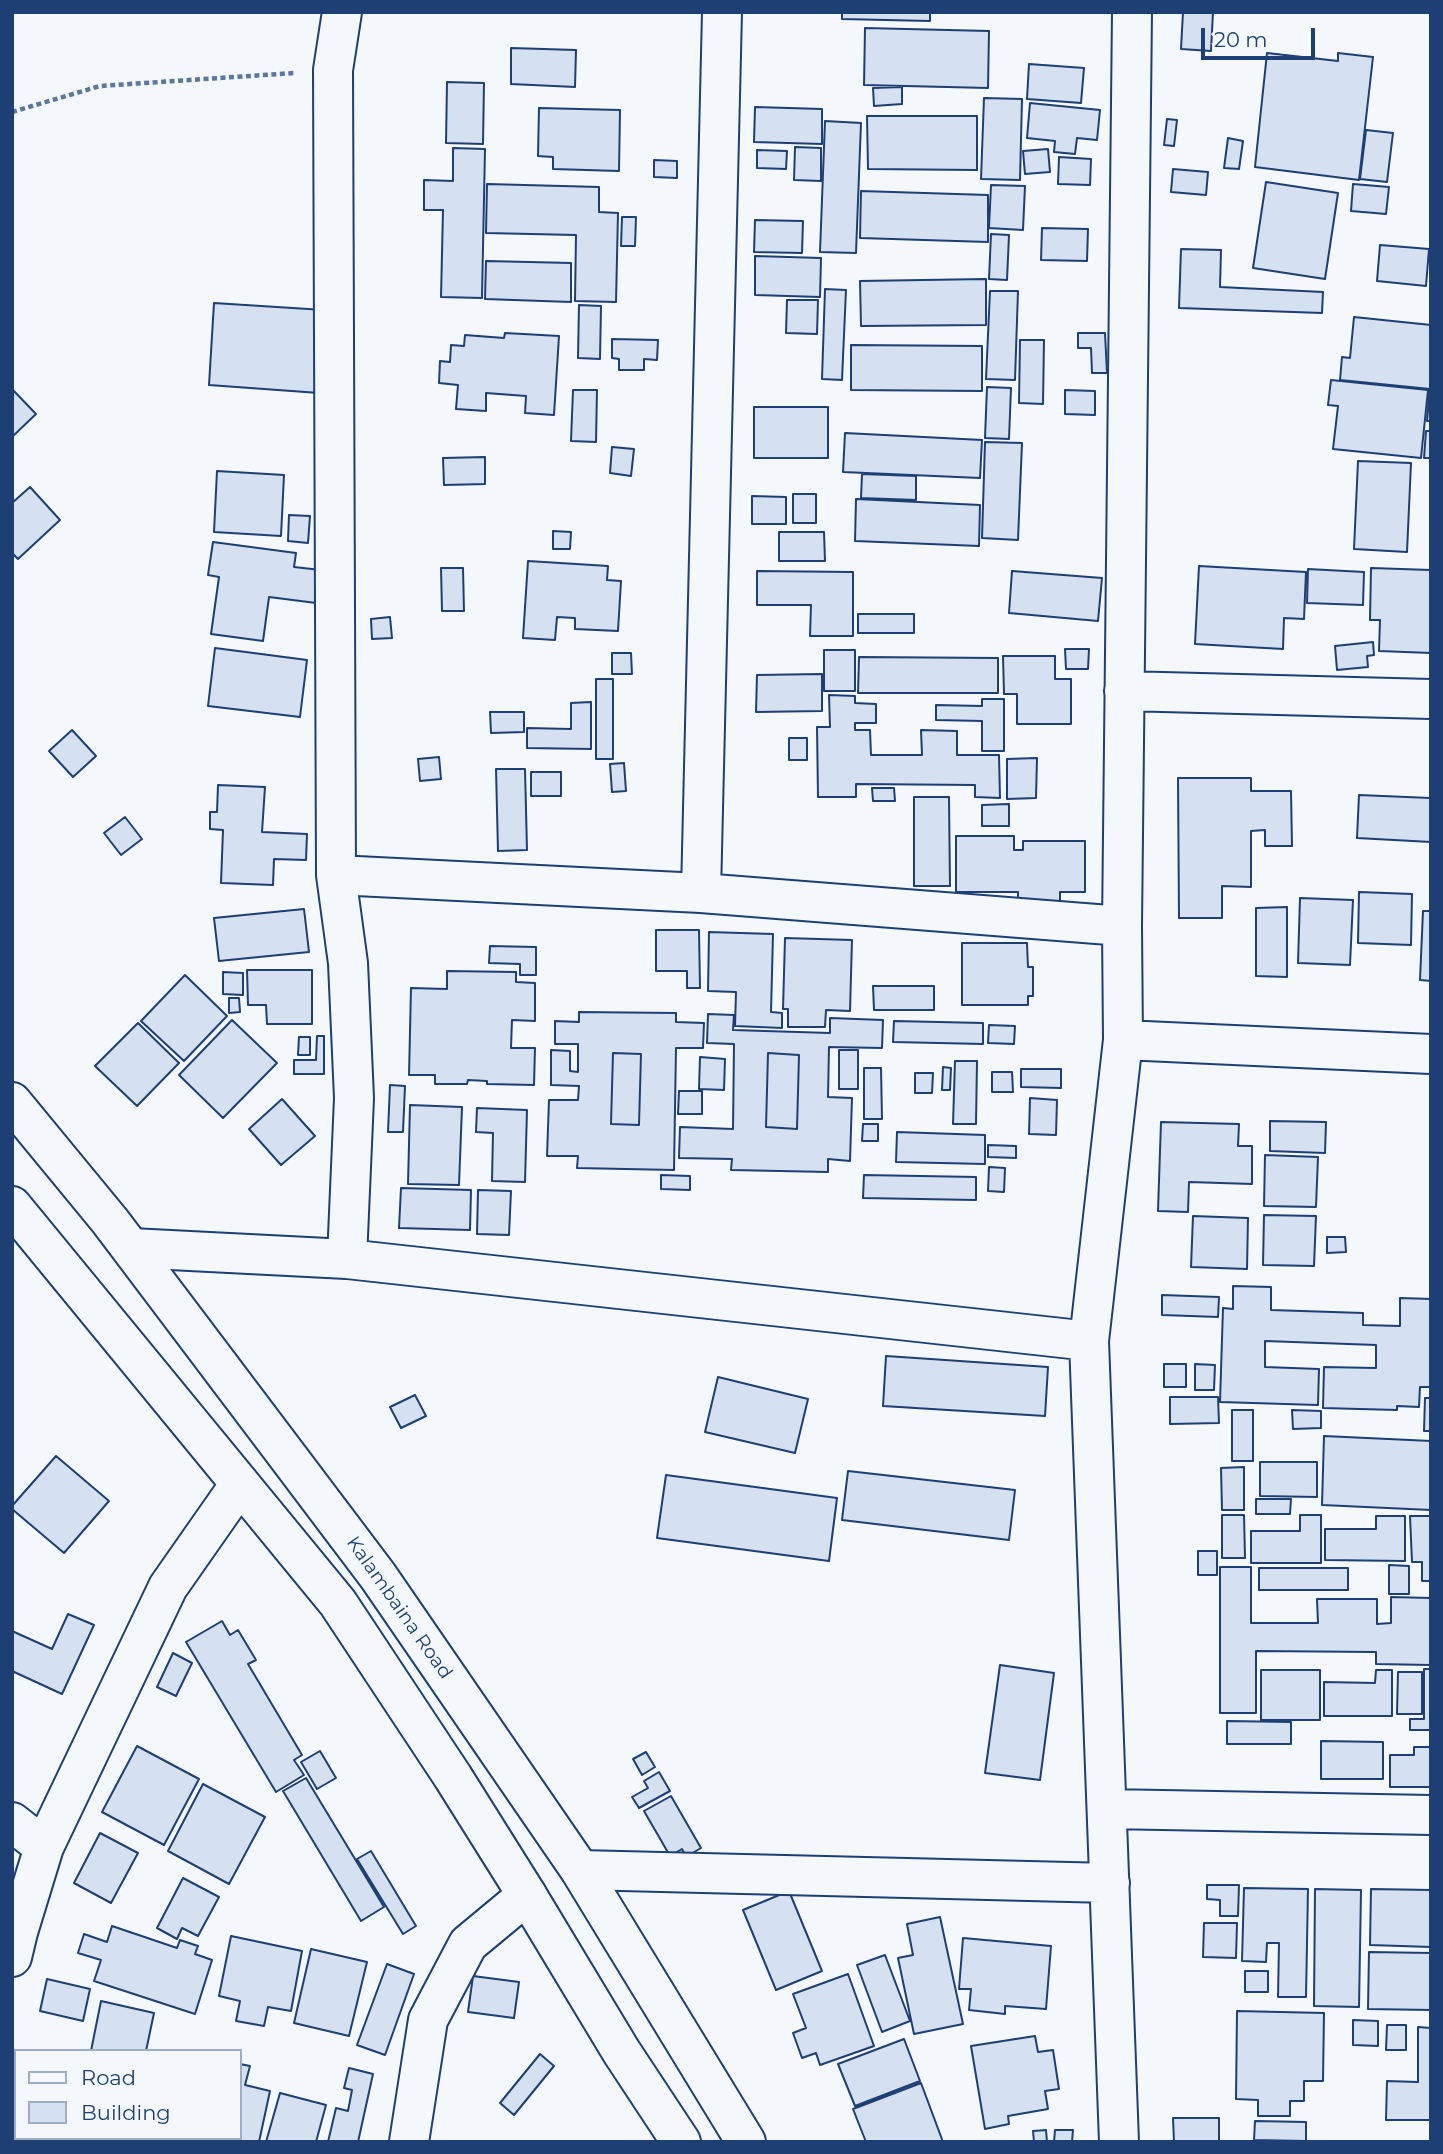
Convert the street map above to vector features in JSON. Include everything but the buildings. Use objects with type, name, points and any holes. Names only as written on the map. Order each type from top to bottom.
[{"type":"street","points":[[342,12],[334,70],[336,875],[348,963],[354,1098],[348,1259]]},
{"type":"street","points":[[701,893],[722,12]]},
{"type":"street","points":[[1119,2142],[1089,1341],[1124,1040],[1122,926],[1132,12]]},
{"type":"street","points":[[1125,691],[1431,699]]},
{"type":"street","points":[[336,875],[701,893],[1122,926]]},
{"type":"street","points":[[1124,1040],[1431,1054]]},
{"type":"street","name":"Kalambaina Road","points":[[12,1102],[131,1248],[378,1576],[580,1870],[746,2142]]},
{"type":"street","points":[[12,1206],[338,1603],[453,1777],[621,2051],[681,2142]]},
{"type":"street","points":[[131,1248],[348,1259],[1089,1341]]},
{"type":"street","points":[[12,1957],[44,1847],[168,1587],[240,1484]]},
{"type":"street","points":[[1108,1809],[1431,1815]]},
{"type":"street","points":[[12,1822],[44,1847]]},
{"type":"street","points":[[580,1870],[1110,1883]]},
{"type":"street","points":[[409,2142],[428,2020],[468,1944],[527,1895]]},
{"type":"path","points":[[12,112],[100,86],[334,70]]}]
